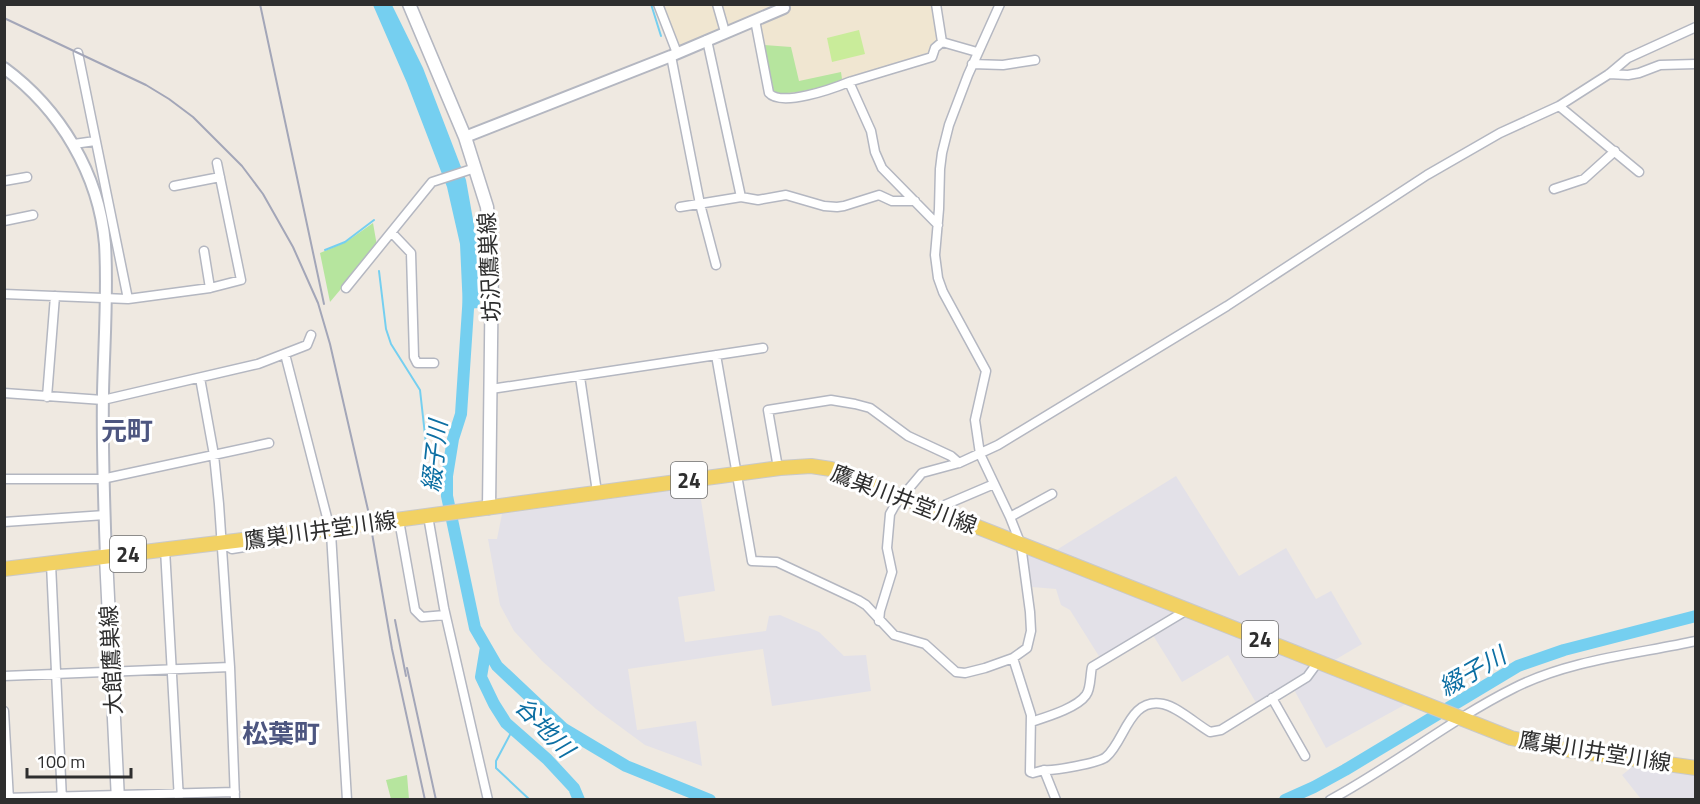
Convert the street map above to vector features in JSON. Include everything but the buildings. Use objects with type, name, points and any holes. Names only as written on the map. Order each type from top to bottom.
[{"type":"main road","name":"坊沢鷹巣線","points":[[409,4],[465,137],[472,170],[487,207],[491,242],[492,319],[489,508]]},
{"type":"main road","name":"鷹巣川井堂川線","points":[[4,569],[398,523],[430,515],[778,468],[798,466],[831,469],[1511,738],[1536,745],[1695,768]]},
{"type":"main road","name":"大館鷹巣線","points":[[106,557],[118,797]]},
{"type":"street","points":[[658,4],[674,55],[700,204],[716,265]]},
{"type":"street","points":[[717,4],[725,32]]},
{"type":"street","points":[[936,4],[940,16],[942,42]]},
{"type":"street","points":[[716,355],[752,561],[777,562],[866,605],[894,635],[925,644],[956,672],[965,673],[1013,658],[1027,648],[1031,631],[1021,545],[1011,517],[980,454],[975,420],[986,371],[956,319],[938,278],[935,255],[940,169],[949,125],[977,52],[1000,4]]},
{"type":"street","points":[[465,137],[674,55],[784,8]]},
{"type":"street","points":[[755,20],[769,93],[772,97],[781,99],[805,96],[932,57],[935,48],[942,42]]},
{"type":"street","points":[[879,621],[892,572],[887,548],[890,514],[922,473],[959,463],[980,454],[1227,306],[1427,175],[1500,133],[1559,106],[1609,74],[1628,58],[1695,27]]},
{"type":"street","points":[[707,40],[741,197]]},
{"type":"street","points":[[942,42],[977,52]]},
{"type":"street","points":[[78,53],[128,299]]},
{"type":"street","points":[[972,64],[1003,65],[1035,60]]},
{"type":"street","points":[[1609,74],[1628,75],[1660,65],[1695,64]]},
{"type":"street","points":[[4,68],[28,87],[42,102],[74,144],[95,194],[102,223],[105,242],[102,479],[106,557]]},
{"type":"street","points":[[849,82],[871,131],[880,164],[938,225]]},
{"type":"street","points":[[1559,106],[1639,172]]},
{"type":"street","points":[[74,144],[95,141]]},
{"type":"street","points":[[1554,189],[1584,179],[1615,152]]},
{"type":"street","points":[[4,294],[128,299],[210,288],[241,280],[217,163]]},
{"type":"street","points":[[346,288],[432,182],[472,170]]},
{"type":"street","points":[[4,182],[27,177]]},
{"type":"street","points":[[174,186],[220,177]]},
{"type":"street","points":[[680,207],[741,197],[758,200],[786,195],[824,206],[837,207],[879,195],[892,201],[915,201]]},
{"type":"street","points":[[4,221],[33,215]]},
{"type":"street","points":[[392,233],[411,253],[414,357],[417,363],[434,363]]},
{"type":"street","points":[[204,251],[210,288]]},
{"type":"street","points":[[47,397],[55,296]]},
{"type":"street","points":[[4,393],[103,400],[258,364],[307,345],[311,335]]},
{"type":"street","points":[[491,389],[763,348]]},
{"type":"street","points":[[285,354],[326,522],[331,533],[347,800]]},
{"type":"street","points":[[580,377],[597,492]]},
{"type":"street","points":[[4,711],[7,798],[235,796],[222,543],[214,455],[200,378]]},
{"type":"street","points":[[778,468],[768,410],[831,400],[870,408],[908,436],[951,456],[959,463]]},
{"type":"street","points":[[4,479],[102,479],[269,443]]},
{"type":"street","points":[[933,510],[994,484]]},
{"type":"street","points":[[1011,517],[1052,494]]},
{"type":"street","points":[[4,522],[105,515]]},
{"type":"street","points":[[430,515],[445,615],[488,800]]},
{"type":"street","points":[[222,543],[228,537],[326,522]]},
{"type":"street","points":[[398,523],[415,610],[422,617],[445,615]]},
{"type":"street","points":[[222,543],[232,549],[331,533]]},
{"type":"street","points":[[165,549],[179,796]]},
{"type":"street","points":[[51,564],[62,797]]},
{"type":"street","points":[[1031,722],[1064,710],[1085,697],[1088,693],[1092,668],[1187,610]]},
{"type":"street","points":[[1330,800],[1515,687],[1574,666],[1631,652],[1695,641]]},
{"type":"street","points":[[1013,658],[1031,715],[1030,772],[1032,773],[1103,759],[1112,750],[1131,717],[1146,706],[1155,703],[1171,706],[1196,724],[1215,733],[1307,677],[1318,662]]},
{"type":"street","points":[[4,676],[230,667]]},
{"type":"street","points":[[1272,698],[1305,756]]},
{"type":"street","points":[[1044,770],[1056,800]]},
{"type":"shaded area","points":[[661,5],[939,5],[944,34],[927,55],[918,60],[804,92],[777,96],[751,17],[677,48]]},
{"type":"shaded area","points":[[1176,476],[1239,576],[1286,548],[1316,599],[1331,591],[1362,644],[1333,661],[1417,698],[1326,748],[1292,686],[1258,706],[1228,655],[1182,682],[1151,632],[1102,661],[1070,610],[1061,605],[1056,589],[1032,587],[1027,554],[1032,551],[1050,554]]},
{"type":"shaded area","points":[[699,487],[715,591],[678,597],[685,642],[766,631],[769,616],[780,615],[819,632],[844,656],[866,655],[871,691],[772,706],[763,649],[628,669],[637,730],[696,721],[702,766],[645,745],[596,709],[542,661],[514,631],[500,605],[488,539],[497,539],[502,514]]},
{"type":"shaded area","points":[[1636,764],[1695,774],[1695,799],[1641,799],[1622,775]]},
{"type":"green space","points":[[859,30],[865,54],[832,62],[827,38]]},
{"type":"green space","points":[[764,45],[791,47],[799,81],[841,72],[842,79],[818,88],[796,92],[772,91]]},
{"type":"green space","points":[[373,223],[377,246],[330,302],[320,253],[346,242]]},
{"type":"green space","points":[[407,775],[409,799],[391,799],[386,780]]},
{"type":"water","points":[[373,5],[392,5],[423,68],[466,180],[477,242],[480,308],[463,309],[460,244],[447,187],[407,83]]},
{"type":"waterway","points":[[651,4],[661,36]]},
{"type":"waterway","points":[[325,250],[345,242],[374,220]]},
{"type":"waterway","points":[[379,271],[386,329],[391,344],[420,390],[427,453]]},
{"type":"waterway","name":"綴子川","points":[[469,294],[461,414],[453,439],[447,476],[447,496],[475,628],[497,666],[564,729],[626,766],[710,800]]},
{"type":"waterway","name":"綴子川","points":[[1285,800],[1345,770],[1518,666],[1564,650],[1696,616]]},
{"type":"waterway","name":"谷地川","points":[[486,647],[481,677],[494,704],[506,723],[547,759],[574,788],[579,800]]},
{"type":"waterway","points":[[513,729],[496,761],[496,768],[530,800]]},
{"type":"railway","points":[[260,4],[324,304]]},
{"type":"railway","points":[[4,18],[146,85],[193,117],[242,166],[263,194],[293,247],[318,303],[330,344],[368,510],[392,649],[425,800]]},
{"type":"railway","points":[[395,620],[406,676]]},
{"type":"railway","points":[[407,668],[436,800]]},
{"type":"district","name":"元町","points":[[127,430]]},
{"type":"district","name":"松葉町","points":[[281,733]]}]
